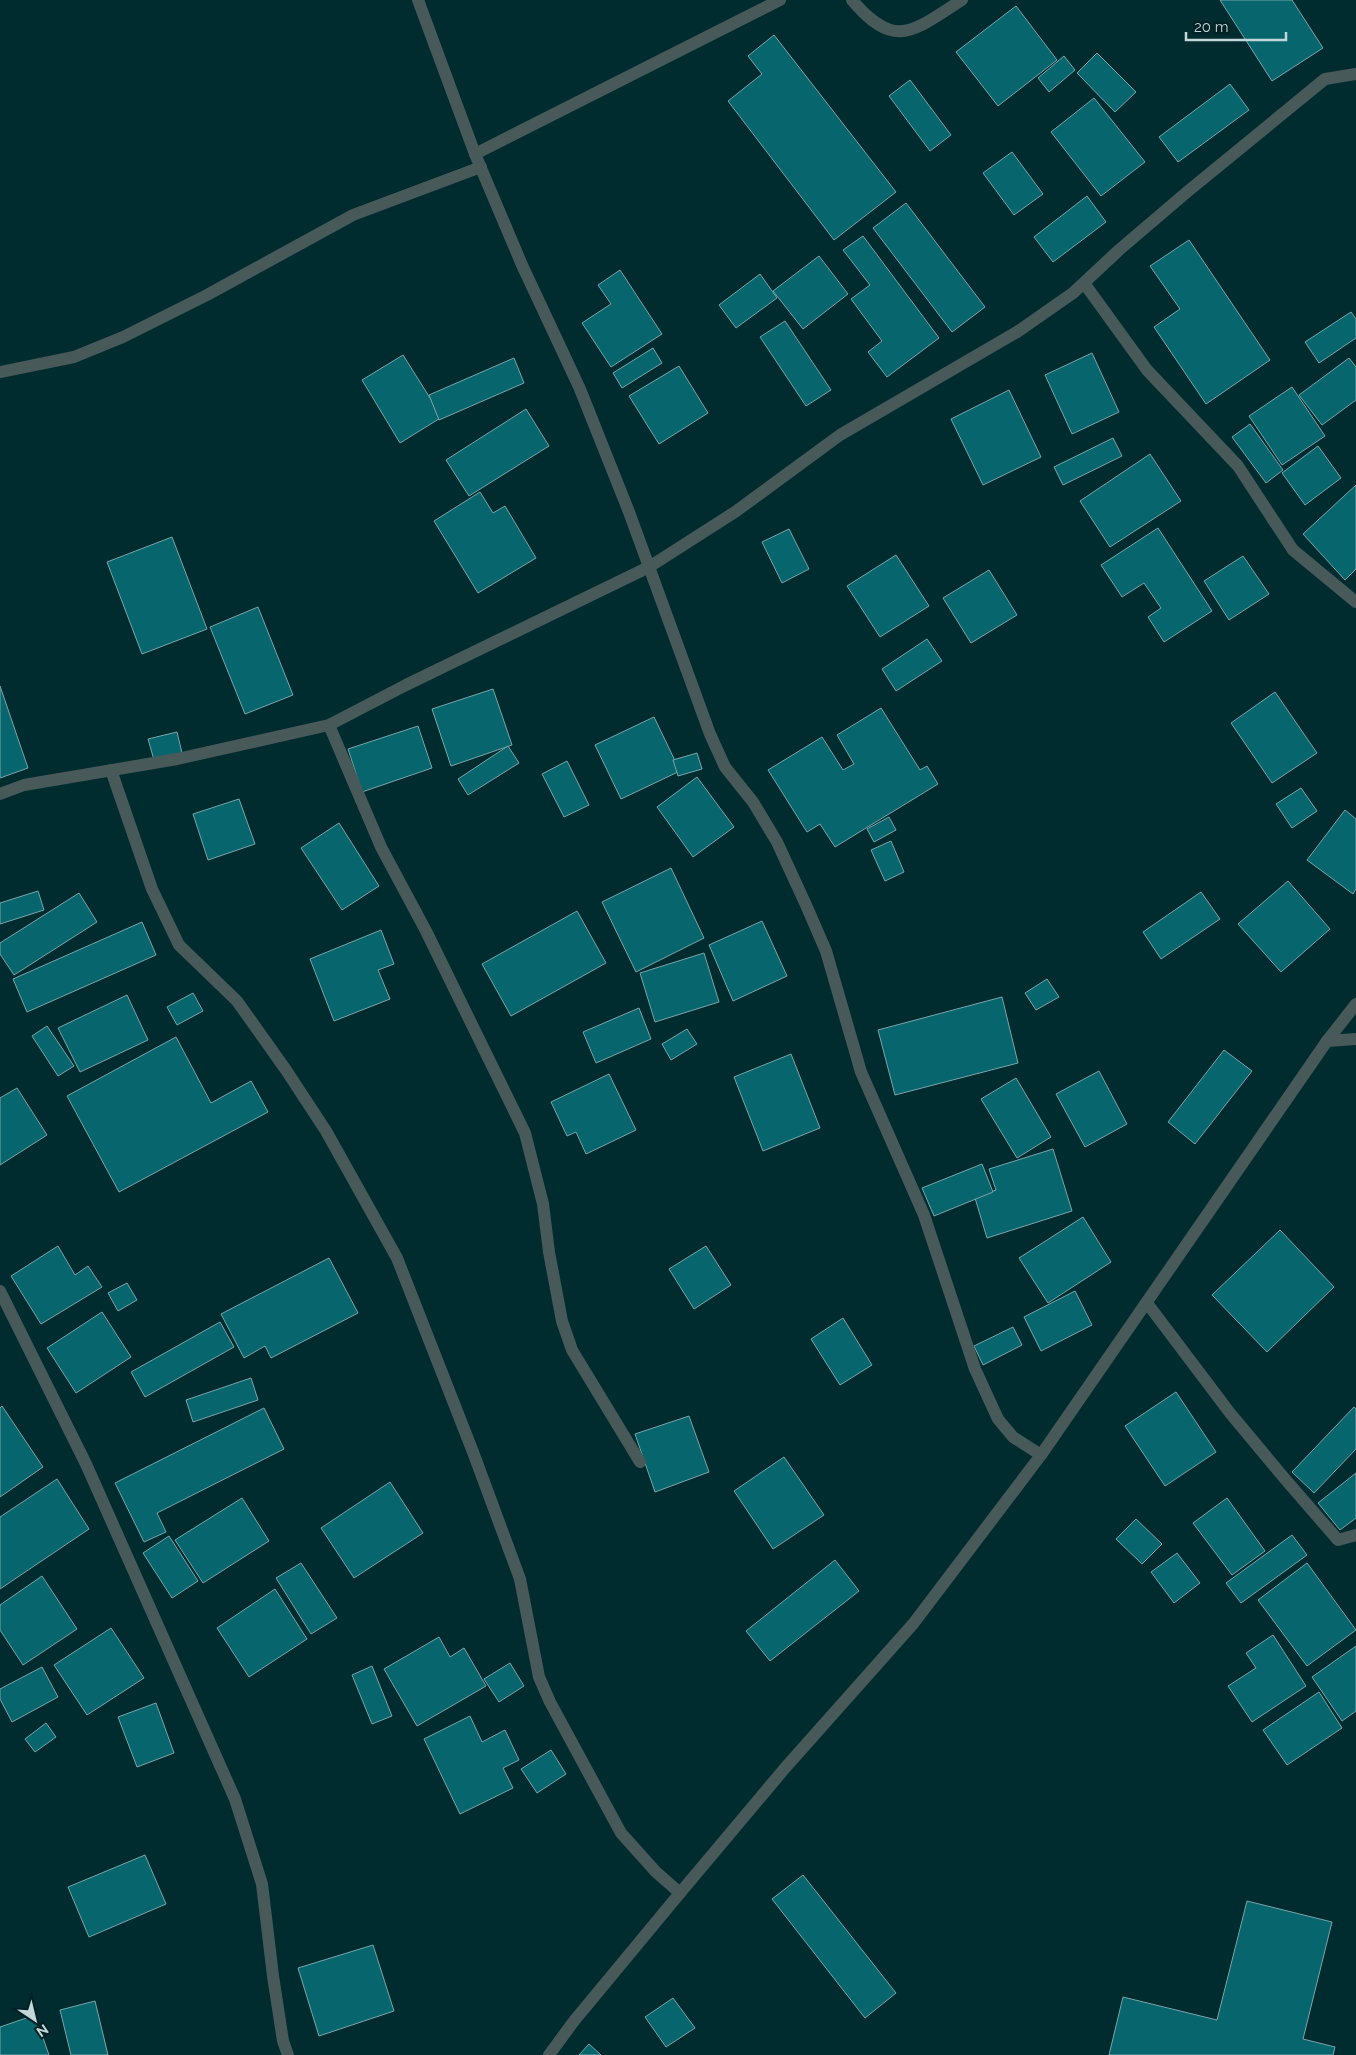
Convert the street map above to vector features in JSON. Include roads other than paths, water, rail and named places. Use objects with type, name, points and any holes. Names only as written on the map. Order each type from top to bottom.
[{"type":"street","points":[[418,0],[480,167],[522,265],[580,389],[630,512],[721,759],[725,767],[753,802],[777,842],[826,951],[861,1072],[924,1215],[975,1369],[998,1419],[1013,1436],[1041,1455]]},
{"type":"street","points":[[475,154],[780,0]]},
{"type":"street","points":[[852,0],[879,27],[898,33],[917,29],[962,0]]},
{"type":"street","points":[[0,794],[24,785],[177,758],[329,725],[406,685],[649,567],[735,512],[840,435],[1017,332],[1073,293],[1119,250],[1187,192],[1325,79],[1356,74]]},
{"type":"street","points":[[0,372],[74,357],[123,337],[207,295],[353,214],[480,167]]},
{"type":"street","points":[[1084,283],[1147,370],[1238,466],[1294,550],[1356,602]]},
{"type":"street","points":[[329,725],[381,847],[430,939],[525,1133],[543,1204],[549,1252],[562,1321],[572,1350],[640,1462]]},
{"type":"street","points":[[111,770],[152,890],[179,945],[237,1001],[286,1070],[326,1131],[397,1258],[474,1452],[520,1579],[537,1669],[550,1702],[621,1833],[656,1872],[680,1893]]},
{"type":"street","points":[[549,2055],[574,2021],[680,1893],[786,1768],[913,1624],[1041,1455],[1327,1041],[1356,1004]]},
{"type":"street","points":[[1327,1041],[1356,1039]]},
{"type":"street","points":[[0,1291],[86,1464],[234,1799],[262,1884],[273,1976],[288,2055]]},
{"type":"street","points":[[1147,1303],[1236,1420],[1284,1479],[1338,1540],[1356,1535]]}]
